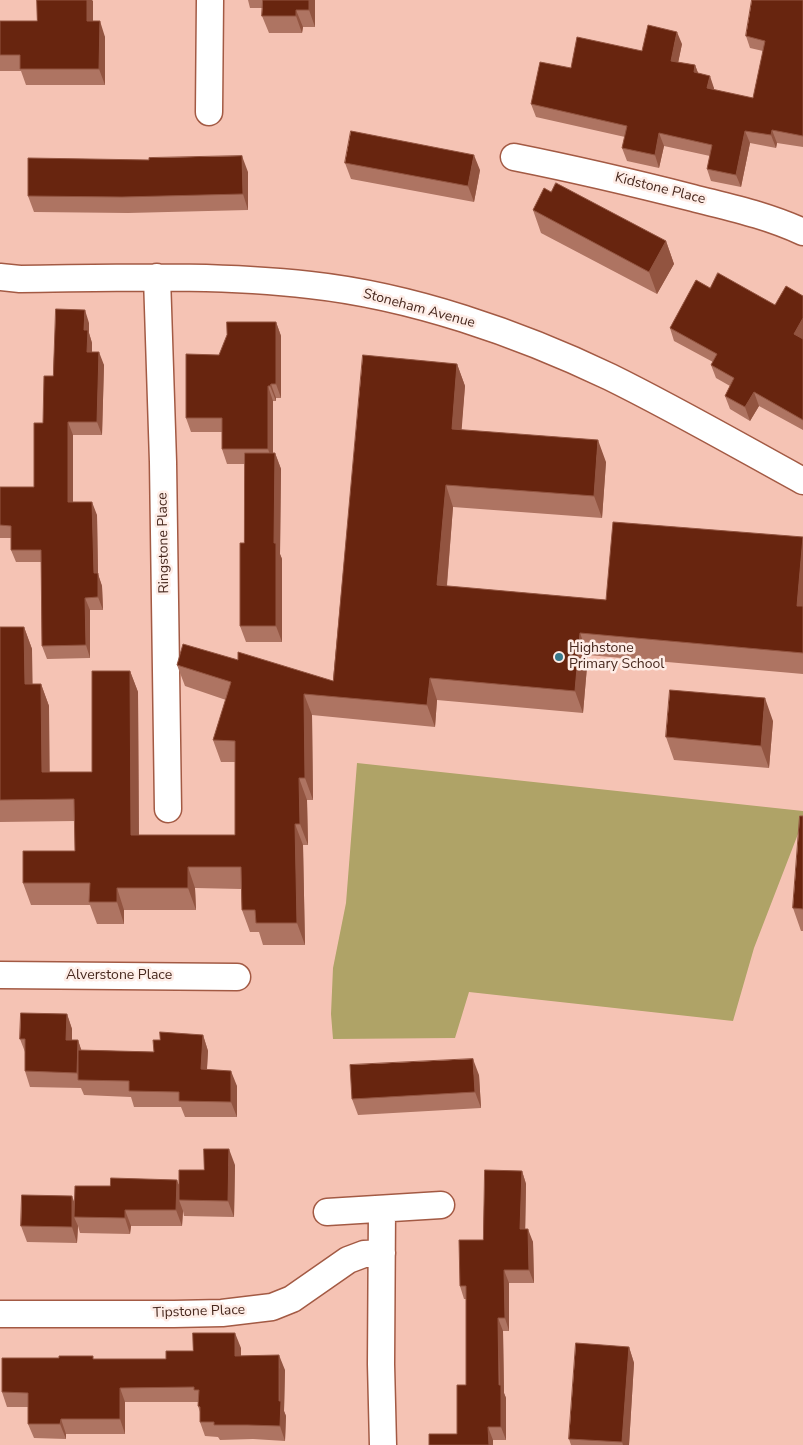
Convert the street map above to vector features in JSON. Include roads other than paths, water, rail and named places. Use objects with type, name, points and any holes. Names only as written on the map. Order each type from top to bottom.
[{"type":"street","points":[[209,112],[210,0]]},
{"type":"street","name":"Kidstone Place","points":[[514,157],[614,178],[737,208],[759,214],[803,232]]},
{"type":"street","name":"Stoneham Avenue","points":[[0,277],[20,279],[219,278],[311,285],[402,302],[486,326],[545,348],[610,377],[803,481]]},
{"type":"street","name":"Ringstone Place","points":[[158,277],[163,462],[168,809]]},
{"type":"street","name":"Alverstone Place","points":[[0,975],[237,977]]},
{"type":"street","points":[[327,1212],[441,1205]]},
{"type":"street","points":[[382,1209],[381,1364],[383,1445]]},
{"type":"street","name":"Tipstone Place","points":[[0,1314],[222,1313],[272,1307],[292,1299],[348,1260],[364,1254],[382,1253]]},
{"type":"place","name":"Highstone Primary School","points":[[559,657]]}]
